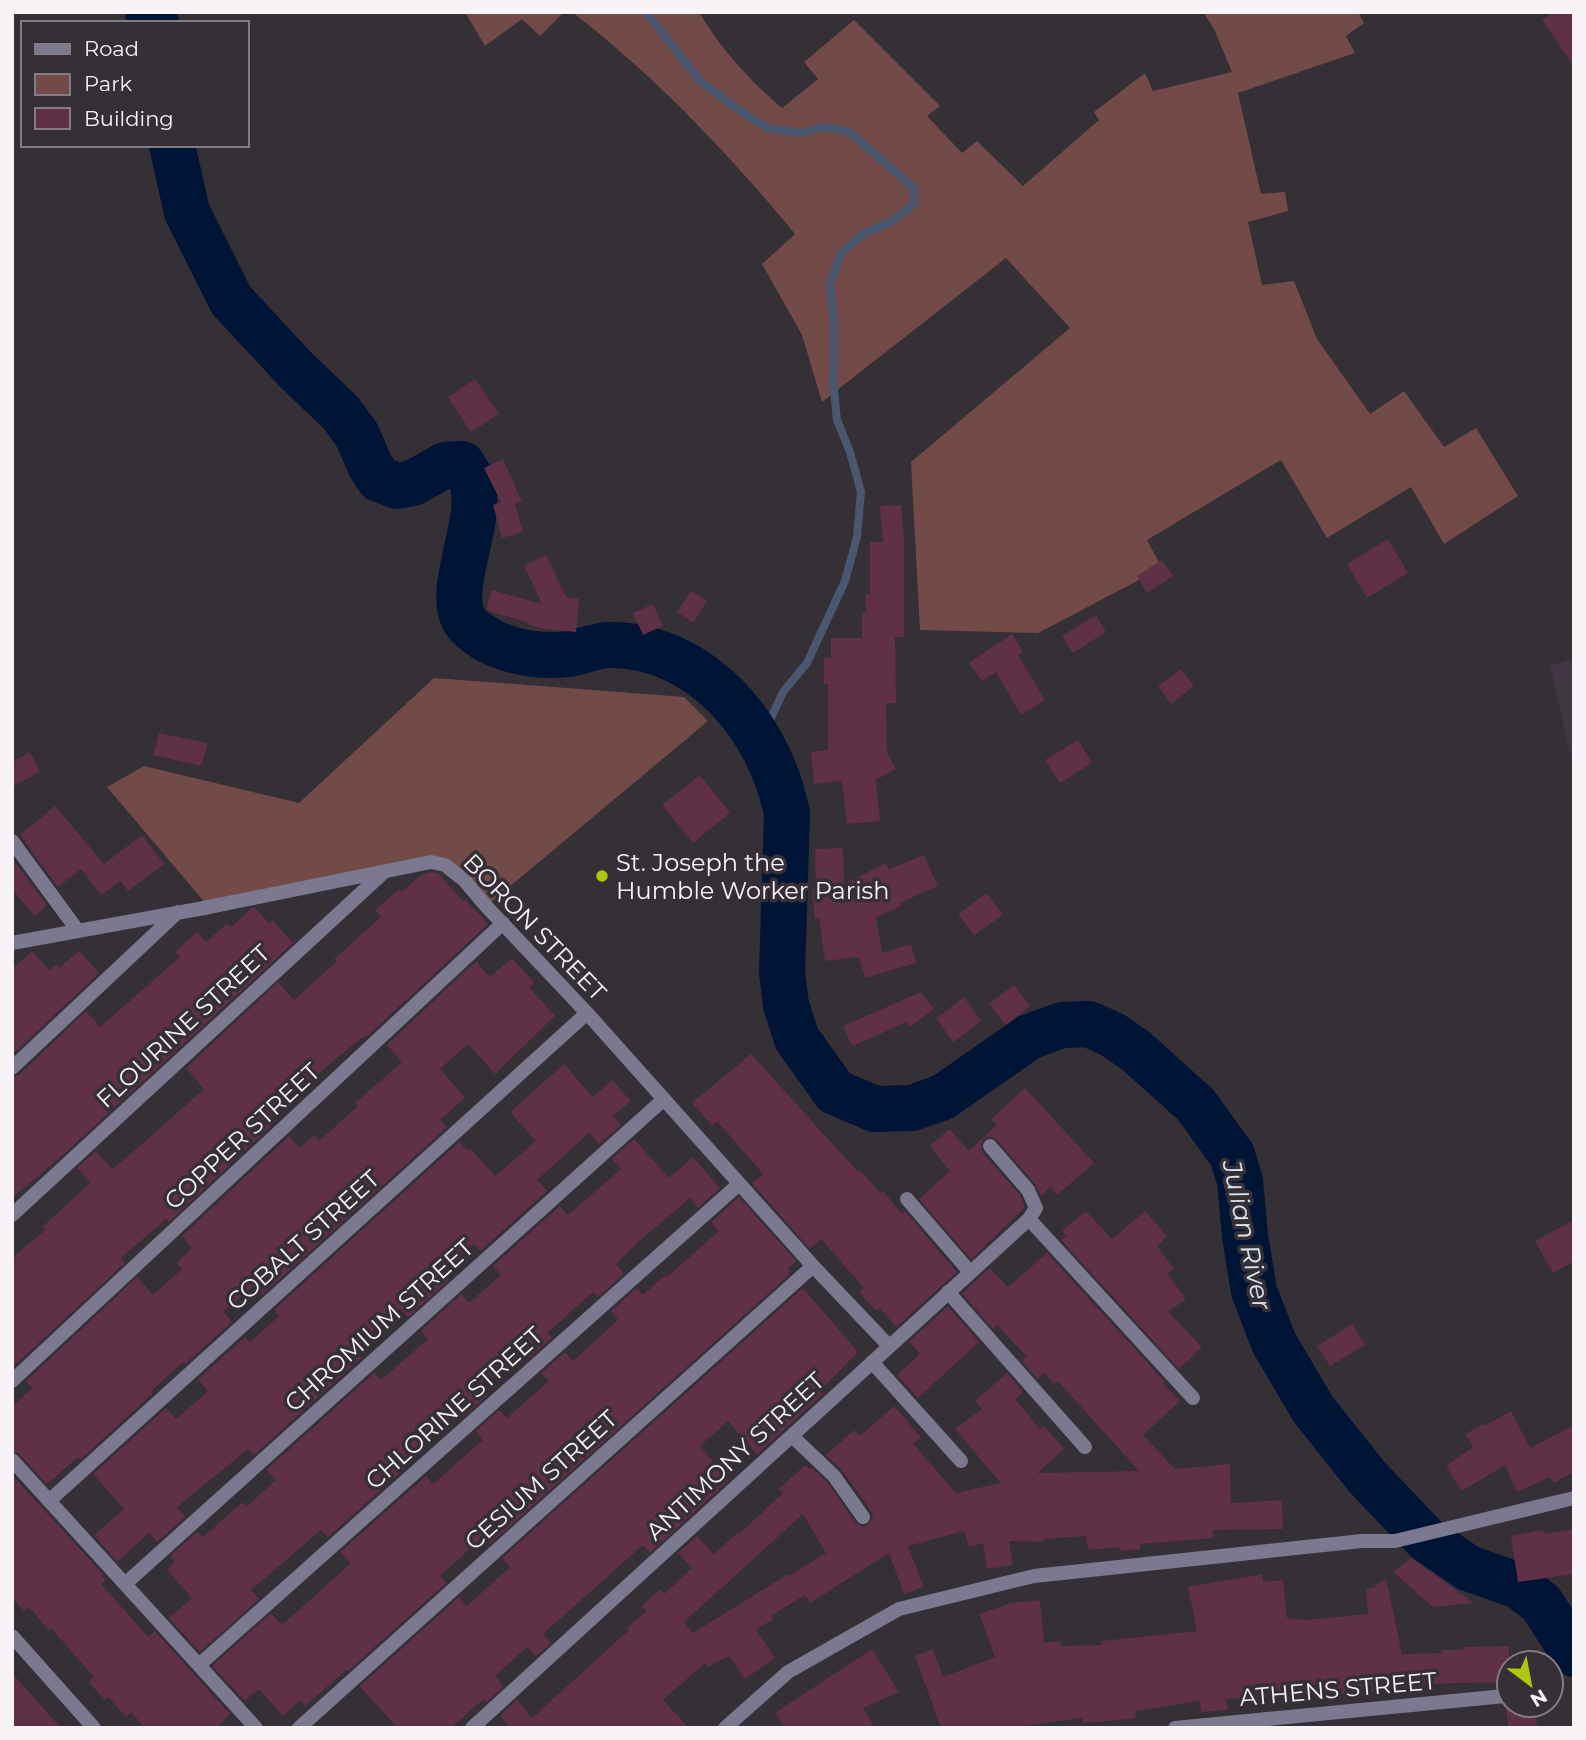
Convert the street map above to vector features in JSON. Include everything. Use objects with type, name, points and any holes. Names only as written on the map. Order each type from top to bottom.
[{"type":"street","points":[[12,841],[78,930]]},
{"type":"street","name":"BORON STREET","points":[[12,943],[431,862],[446,865],[464,880],[587,1013],[813,1266],[889,1346]]},
{"type":"street","name":"FLOURINE STREET","points":[[12,1215],[385,871]]},
{"type":"street","points":[[12,1068],[179,911]]},
{"type":"street","name":"COPPER STREET","points":[[12,1381],[503,923]]},
{"type":"street","name":"COBALT STREET","points":[[49,1500],[587,1013]]},
{"type":"street","name":"CHROMIUM STREET","points":[[125,1584],[664,1099]]},
{"type":"street","points":[[989,1146],[1028,1190],[1037,1208],[1029,1219],[1193,1398]]},
{"type":"street","name":"CHLORINE STREET","points":[[199,1665],[739,1184]]},
{"type":"street","points":[[906,1199],[970,1272]]},
{"type":"street","name":"ANTIMONY STREET","points":[[472,1728],[1029,1219]]},
{"type":"street","name":"CESIUM STREET","points":[[299,1728],[813,1266]]},
{"type":"street","points":[[948,1292],[1086,1447]]},
{"type":"street","points":[[872,1362],[961,1461]]},
{"type":"street","points":[[792,1436],[834,1476],[863,1517]]},
{"type":"street","points":[[12,1460],[256,1728]]},
{"type":"street","points":[[725,1728],[788,1671],[899,1609],[1034,1576],[1362,1541],[1395,1541],[1574,1497]]},
{"type":"street","points":[[12,1636],[94,1728]]},
{"type":"street","name":"ATHENS STREET","points":[[1175,1728],[1495,1697]]},
{"type":"shaded area","points":[[1574,658],[1574,770],[1550,666]]},
{"type":"green space","points":[[465,12],[564,12],[540,36],[522,19],[485,46]]},
{"type":"green space","points":[[572,12],[699,12],[736,63],[782,108],[818,79],[804,62],[854,20],[940,106],[927,116],[962,153],[977,141],[1023,186],[1099,120],[1094,112],[1145,73],[1153,91],[1232,72],[1214,29],[1203,12],[1358,12],[1364,23],[1346,36],[1355,53],[1238,93],[1261,194],[1285,192],[1288,211],[1248,222],[1262,285],[1294,281],[1317,339],[1370,414],[1404,391],[1444,447],[1476,428],[1518,496],[1444,544],[1411,487],[1327,538],[1281,460],[1147,540],[1162,568],[1038,633],[920,630],[911,462],[1070,328],[1006,258],[822,402],[802,335],[762,264],[795,234],[744,174],[662,89]]},
{"type":"green space","points":[[434,678],[684,697],[708,721],[489,904],[447,864],[207,905],[107,787],[144,766],[299,803]]},
{"type":"building","points":[[1554,12],[1574,12],[1574,67],[1542,20]]},
{"type":"building","points":[[475,379],[499,414],[471,432],[448,397]]},
{"type":"building","points":[[503,459],[522,502],[515,504],[523,532],[502,538],[493,505],[501,502],[484,468]]},
{"type":"building","points":[[901,505],[904,538],[904,637],[895,637],[896,703],[886,703],[887,752],[896,769],[876,780],[880,821],[847,824],[842,781],[814,784],[811,752],[828,750],[828,684],[824,684],[824,658],[831,658],[831,638],[862,638],[862,613],[866,613],[865,594],[870,594],[870,542],[883,542],[880,506]]},
{"type":"building","points":[[1388,539],[1408,573],[1367,598],[1347,564]]},
{"type":"building","points":[[546,555],[566,597],[579,599],[576,632],[544,629],[486,610],[492,590],[542,604],[524,566]]},
{"type":"building","points":[[1162,560],[1173,576],[1147,593],[1137,576]]},
{"type":"building","points":[[691,591],[707,601],[693,623],[677,612]]},
{"type":"building","points":[[653,604],[663,626],[643,635],[633,613]]},
{"type":"building","points":[[1096,615],[1106,632],[1073,653],[1062,636]]},
{"type":"building","points":[[1012,634],[1023,652],[1018,655],[1045,700],[1021,715],[996,672],[982,681],[969,663]]},
{"type":"building","points":[[1181,669],[1194,686],[1171,704],[1158,686]]},
{"type":"building","points":[[159,733],[208,743],[201,766],[153,755]]},
{"type":"building","points":[[1078,740],[1092,763],[1060,783],[1045,760]]},
{"type":"building","points":[[30,752],[40,772],[12,787],[12,762]]},
{"type":"building","points":[[700,775],[730,813],[693,843],[662,805]]},
{"type":"building","points":[[55,806],[104,864],[142,835],[164,864],[128,891],[120,881],[101,895],[81,869],[58,887],[20,835]]},
{"type":"building","points":[[843,848],[844,884],[886,863],[889,869],[924,855],[938,886],[876,917],[882,953],[911,944],[916,963],[865,978],[859,957],[825,961],[819,918],[815,919],[812,889],[816,888],[815,849]]},
{"type":"building","points":[[12,858],[47,905],[35,916],[12,889]]},
{"type":"building","points":[[438,873],[488,924],[366,1037],[293,1096],[272,1117],[276,1121],[169,1222],[166,1219],[121,1258],[125,1263],[14,1366],[12,1258],[45,1230],[42,1227],[90,1183],[77,1168],[96,1151],[112,1169],[134,1151],[204,1089],[186,1068],[278,982],[294,1000],[381,917],[375,910],[399,889],[401,892],[422,874]]},
{"type":"building","points":[[987,893],[1003,915],[974,935],[958,914]]},
{"type":"building","points":[[252,908],[269,923],[272,920],[293,943],[64,1154],[12,1198],[12,1077],[19,1075],[86,1011],[100,1027],[180,957],[175,952],[197,932],[206,942],[227,924],[231,927]]},
{"type":"building","points":[[32,951],[49,970],[56,964],[59,968],[79,951],[99,973],[12,1055],[12,969]]},
{"type":"building","points":[[512,958],[534,982],[529,987],[555,1016],[495,1074],[468,1044],[440,1069],[465,1098],[440,1120],[447,1127],[261,1296],[253,1286],[223,1312],[232,1322],[151,1391],[153,1393],[80,1460],[78,1457],[47,1484],[19,1454],[12,1451],[12,1406],[33,1388],[26,1381],[137,1277],[153,1295],[182,1269],[176,1263],[192,1248],[182,1236],[289,1136],[300,1148],[314,1135],[319,1141],[358,1106],[355,1103],[402,1062],[387,1045],[476,961],[490,977]]},
{"type":"building","points":[[1014,985],[1030,1006],[1006,1025],[989,1004]]},
{"type":"building","points":[[921,992],[934,1009],[910,1027],[907,1022],[852,1046],[843,1026]]},
{"type":"building","points":[[964,997],[981,1021],[953,1042],[936,1018]]},
{"type":"building","points":[[751,1054],[858,1172],[860,1170],[880,1193],[883,1191],[902,1214],[905,1211],[957,1272],[896,1327],[880,1308],[876,1311],[859,1292],[864,1288],[821,1239],[810,1249],[752,1183],[763,1174],[717,1121],[712,1125],[692,1103]]},
{"type":"building","points":[[564,1064],[593,1097],[612,1080],[631,1101],[613,1116],[621,1125],[599,1144],[589,1133],[537,1180],[547,1191],[480,1251],[474,1244],[442,1273],[449,1280],[408,1317],[400,1308],[353,1349],[361,1358],[254,1455],[248,1449],[177,1507],[185,1517],[157,1542],[149,1533],[117,1562],[94,1535],[124,1509],[93,1474],[166,1408],[176,1419],[208,1391],[198,1379],[245,1337],[250,1342],[279,1316],[274,1310],[459,1142],[468,1151],[471,1149],[495,1176],[536,1141],[510,1112]]},
{"type":"building","points":[[1025,1088],[1094,1163],[1057,1195],[1050,1187],[1041,1196],[1035,1184],[997,1140],[992,1137],[984,1138],[981,1144],[982,1152],[1020,1195],[1025,1207],[971,1259],[919,1199],[950,1171],[930,1146],[949,1129],[969,1151],[997,1125],[991,1119]]},
{"type":"building","points":[[634,1139],[669,1178],[693,1157],[720,1188],[698,1208],[690,1198],[637,1243],[616,1264],[624,1274],[598,1297],[593,1292],[547,1333],[552,1338],[529,1358],[522,1352],[480,1389],[487,1396],[463,1417],[458,1411],[408,1456],[413,1461],[328,1537],[321,1530],[251,1590],[259,1599],[200,1652],[169,1618],[192,1598],[167,1570],[175,1562],[170,1556],[198,1531],[203,1537],[243,1502],[247,1506],[276,1480],[266,1470],[374,1373],[381,1380],[428,1339],[421,1331],[461,1294],[469,1303],[501,1275],[493,1266],[560,1206],[568,1215],[621,1169],[612,1159]]},
{"type":"building","points":[[739,1197],[796,1261],[788,1269],[790,1274],[490,1544],[483,1537],[440,1576],[446,1583],[305,1706],[300,1700],[283,1716],[259,1689],[245,1701],[212,1666],[271,1613],[282,1625],[351,1563],[340,1552],[426,1476],[433,1484],[483,1440],[476,1431],[499,1410],[507,1418],[549,1381],[541,1373],[565,1352],[573,1361],[618,1320],[611,1311],[637,1288],[643,1295],[719,1231],[711,1222]]},
{"type":"building","points":[[1086,1211],[1112,1239],[1145,1211],[1167,1236],[1157,1246],[1174,1269],[1167,1273],[1186,1299],[1168,1312],[1202,1347],[1179,1369],[1061,1240],[1066,1236],[1062,1231]]},
{"type":"building","points":[[1574,1220],[1574,1261],[1553,1273],[1535,1241]]},
{"type":"building","points":[[1047,1253],[1180,1401],[1143,1435],[1175,1469],[1230,1464],[1231,1503],[1282,1500],[1283,1529],[1213,1530],[1214,1538],[1140,1544],[1140,1549],[1120,1551],[1120,1547],[1088,1550],[1086,1536],[1044,1539],[1043,1542],[1009,1541],[1013,1565],[987,1569],[983,1543],[969,1547],[964,1531],[908,1546],[924,1587],[904,1594],[889,1553],[810,1603],[805,1595],[771,1616],[774,1619],[756,1629],[775,1658],[745,1679],[729,1656],[708,1667],[705,1663],[663,1700],[689,1728],[511,1728],[500,1716],[517,1700],[532,1718],[629,1630],[627,1628],[647,1611],[642,1606],[660,1589],[664,1594],[692,1568],[678,1553],[697,1536],[714,1554],[783,1493],[779,1489],[805,1465],[827,1482],[856,1523],[863,1527],[869,1524],[873,1517],[871,1511],[842,1470],[826,1455],[854,1430],[860,1436],[894,1406],[921,1437],[913,1444],[956,1493],[1001,1483],[955,1429],[982,1409],[975,1401],[1007,1373],[1023,1392],[1015,1399],[1040,1429],[1044,1426],[1064,1449],[1037,1473],[1139,1471],[1058,1381],[1054,1384],[1045,1373],[1038,1379],[1022,1361],[1027,1357],[997,1325],[993,1329],[962,1293],[990,1268],[1008,1287]],"holes":[[[803,1514],[826,1553],[693,1633],[684,1622]]]},
{"type":"building","points":[[803,1288],[858,1352],[820,1391],[823,1394],[757,1454],[728,1421],[700,1446],[729,1480],[650,1553],[643,1545],[543,1634],[551,1643],[536,1656],[527,1647],[495,1676],[504,1686],[487,1702],[485,1699],[479,1703],[451,1728],[397,1728],[360,1686],[459,1597],[467,1606],[510,1567],[502,1558]]},
{"type":"building","points":[[948,1306],[979,1342],[918,1398],[897,1375],[920,1354],[909,1342]]},
{"type":"building","points":[[1352,1324],[1365,1345],[1330,1366],[1317,1346]]},
{"type":"building","points":[[1511,1411],[1530,1448],[1574,1425],[1574,1472],[1554,1483],[1550,1477],[1517,1492],[1505,1465],[1462,1491],[1446,1466],[1473,1447],[1465,1434]]},
{"type":"building","points":[[12,1475],[103,1574],[106,1580],[101,1584],[148,1637],[155,1631],[230,1714],[216,1728],[145,1728],[131,1712],[126,1717],[108,1697],[105,1700],[88,1682],[94,1677],[51,1628],[49,1630],[29,1607],[24,1611],[12,1598]]},
{"type":"building","points":[[1574,1529],[1574,1574],[1518,1582],[1511,1536],[1543,1530],[1544,1534]]},
{"type":"building","points":[[1411,1558],[1474,1603],[1433,1607],[1393,1572]]},
{"type":"building","points":[[1262,1574],[1263,1582],[1283,1580],[1287,1618],[1305,1620],[1368,1614],[1366,1588],[1373,1588],[1386,1578],[1402,1654],[1441,1653],[1441,1650],[1463,1650],[1463,1647],[1509,1646],[1509,1649],[1495,1649],[1495,1682],[1372,1685],[1373,1692],[1316,1696],[1315,1689],[1254,1694],[1254,1698],[1226,1699],[1227,1710],[1201,1712],[1200,1701],[1135,1711],[1136,1718],[1109,1721],[1083,1723],[1082,1718],[1008,1728],[941,1728],[915,1656],[933,1649],[943,1677],[995,1657],[979,1614],[1011,1603],[1040,1600],[1044,1643],[1061,1641],[1061,1646],[1102,1645],[1101,1641],[1197,1631],[1188,1587]]},
{"type":"building","points":[[872,1649],[899,1692],[863,1708],[875,1728],[785,1728],[775,1713]]},
{"type":"building","points":[[12,1673],[61,1728],[12,1728]]},
{"type":"building","points":[[1507,1719],[1536,1719],[1537,1728],[1508,1728]]},
{"type":"waterway","points":[[148,12],[155,21]]},
{"type":"waterway","points":[[646,12],[700,81],[742,112],[768,128],[801,133],[822,127],[848,131],[913,187],[914,204],[892,221],[863,234],[841,253],[830,283],[837,420],[850,452],[861,492],[857,537],[845,581],[807,663],[783,692],[760,742]]},
{"type":"waterway","name":"Julian River","points":[[172,147],[187,212],[231,300],[296,370],[341,413],[357,435],[379,479],[397,486],[413,483],[445,465],[462,464],[468,473],[474,494],[474,513],[459,596],[461,613],[469,626],[502,646],[542,655],[568,654],[609,645],[643,648],[674,659],[702,676],[727,697],[748,723],[766,752],[779,782],[787,814],[782,972],[786,1005],[797,1039],[835,1092],[875,1109],[912,1108],[943,1097],[1029,1037],[1062,1025],[1089,1024],[1113,1035],[1136,1051],[1196,1105],[1232,1155],[1240,1181],[1254,1291],[1274,1343],[1313,1409],[1367,1477],[1426,1539],[1468,1568],[1519,1586],[1541,1603],[1574,1654]]},
{"type":"place","name":"St. Joseph the Humble Worker Parish","points":[[602,876]]}]
